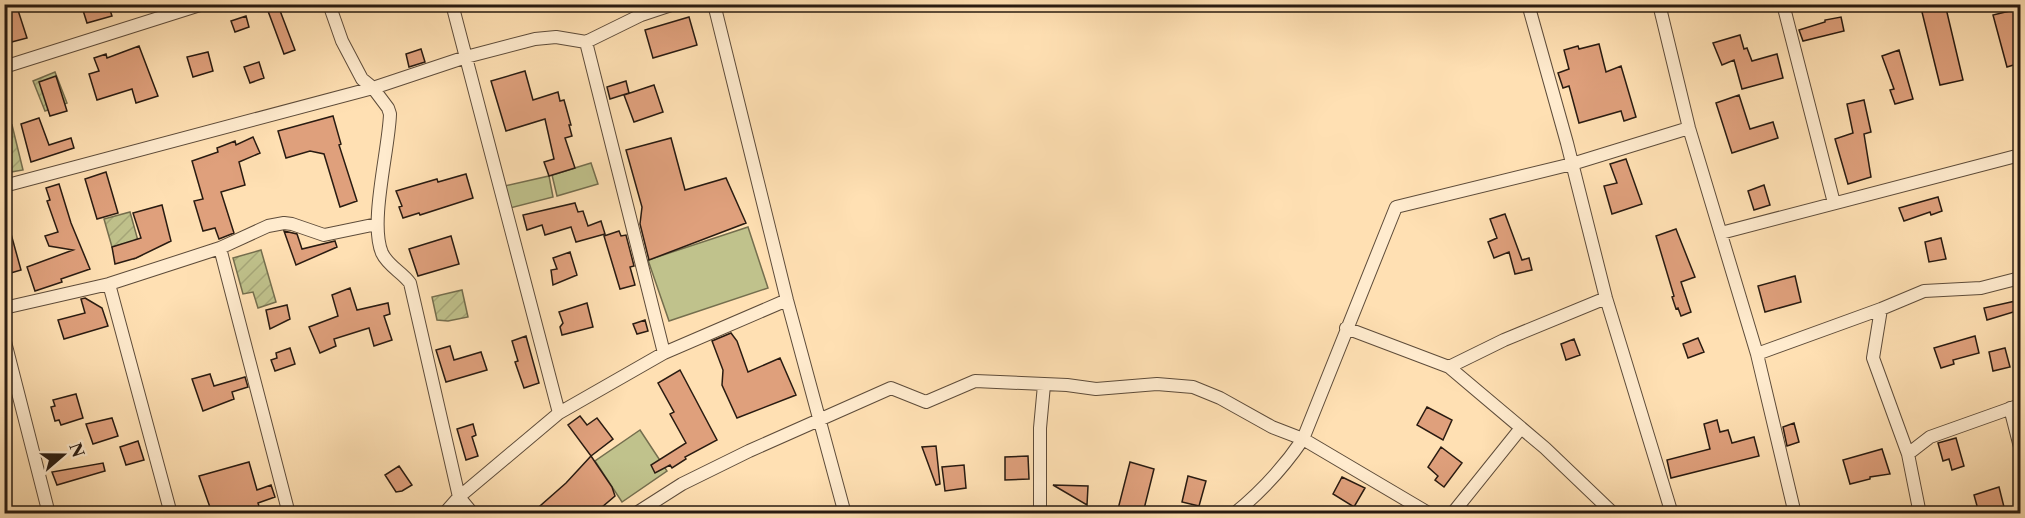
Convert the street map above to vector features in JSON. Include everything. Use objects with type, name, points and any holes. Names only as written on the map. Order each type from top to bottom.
[{"type":"street","points":[[4,68],[203,4]]},
{"type":"street","points":[[329,4],[333,21],[352,62],[362,79],[373,88],[390,114],[378,224],[381,250],[388,262],[410,284],[459,497],[472,513]]},
{"type":"street","points":[[452,4],[559,412]]},
{"type":"street","points":[[4,186],[373,88],[466,57],[545,37],[586,42],[641,15],[674,4]]},
{"type":"street","points":[[714,4],[787,300],[846,513]]},
{"type":"street","points":[[1528,4],[1606,298],[1672,513]]},
{"type":"street","points":[[1659,4],[1689,128],[1757,354],[1795,513]]},
{"type":"street","points":[[1784,4],[1834,203]]},
{"type":"street","points":[[586,42],[664,353]]},
{"type":"street","points":[[1234,513],[1249,508],[1303,439],[1396,207],[1572,164],[1689,128]]},
{"type":"street","points":[[1721,233],[2020,155]]},
{"type":"street","points":[[4,308],[109,284],[219,248],[268,226],[284,223],[301,226],[324,235],[378,224]]},
{"type":"street","points":[[219,248],[290,513]]},
{"type":"street","points":[[1757,354],[1924,291],[1981,288],[2020,278]]},
{"type":"street","points":[[109,284],[171,513]]},
{"type":"street","points":[[1449,367],[1504,340],[1606,298]]},
{"type":"street","points":[[444,513],[459,497],[559,412],[664,353],[787,300]]},
{"type":"street","points":[[1881,309],[1873,358],[1908,454],[1920,513]]},
{"type":"street","points":[[1346,328],[1449,367],[1575,475],[1614,513]]},
{"type":"street","points":[[4,338],[49,513]]},
{"type":"street","points":[[635,513],[682,484],[891,388],[926,402],[975,381],[1067,385],[1096,389],[1156,384],[1193,387],[1220,398],[1272,427],[1303,439],[1430,513]]},
{"type":"street","points":[[1040,513],[1040,428],[1044,385]]},
{"type":"street","points":[[1908,454],[1930,437],[1988,418],[2015,406],[2020,447]]},
{"type":"street","points":[[1452,513],[1521,428]]},
{"type":"green space","points":[[55,72],[67,103],[45,111],[33,81]]},
{"type":"green space","points":[[12,125],[23,170],[5,173],[5,127]]},
{"type":"green space","points":[[591,163],[598,184],[557,196],[552,175]]},
{"type":"green space","points":[[549,176],[553,197],[506,209],[500,187]]},
{"type":"green space","points":[[130,212],[142,255],[134,259],[131,248],[127,249],[123,244],[112,247],[104,219]]},
{"type":"green space","points":[[748,227],[768,288],[669,321],[648,260]]},
{"type":"green space","points":[[261,250],[276,302],[258,308],[253,292],[243,294],[233,258]]},
{"type":"green space","points":[[462,290],[468,317],[448,321],[437,320],[432,297]]},
{"type":"green space","points":[[640,430],[667,471],[622,502],[595,461]]},
{"type":"building","points":[[4,4],[16,4],[27,38],[4,44]]},
{"type":"building","points":[[81,4],[108,4],[112,16],[87,23]]},
{"type":"building","points":[[1920,4],[1945,4],[1963,80],[1940,85]]},
{"type":"building","points":[[279,8],[295,50],[284,54],[268,11]]},
{"type":"building","points":[[2014,10],[2020,33],[2020,63],[2007,67],[1993,15]]},
{"type":"building","points":[[246,16],[249,27],[235,32],[231,21]]},
{"type":"building","points":[[689,17],[697,45],[653,58],[645,30]]},
{"type":"building","points":[[1841,17],[1844,31],[1803,41],[1799,30],[1825,22],[1825,20]]},
{"type":"building","points":[[1740,35],[1744,49],[1747,48],[1752,61],[1777,54],[1783,78],[1742,89],[1734,60],[1722,65],[1713,43]]},
{"type":"building","points":[[1599,44],[1606,72],[1621,66],[1636,117],[1624,121],[1621,111],[1579,123],[1569,86],[1563,88],[1558,73],[1569,69],[1564,50]]},
{"type":"building","points":[[139,46],[158,96],[136,103],[132,89],[97,100],[89,74],[99,71],[94,58],[106,54],[107,58]]},
{"type":"building","points":[[421,49],[425,62],[409,67],[406,54]]},
{"type":"building","points":[[1899,50],[1913,99],[1895,104],[1890,90],[1894,89],[1882,56]]},
{"type":"building","points":[[208,52],[213,71],[193,77],[187,57]]},
{"type":"building","points":[[259,62],[264,78],[250,83],[244,67]]},
{"type":"building","points":[[525,71],[533,100],[558,92],[560,101],[564,100],[572,136],[565,138],[575,168],[549,176],[544,162],[554,159],[545,119],[506,131],[491,81]]},
{"type":"building","points":[[56,76],[67,111],[50,116],[39,82]]},
{"type":"building","points":[[626,81],[629,93],[610,99],[607,87]]},
{"type":"building","points":[[654,85],[663,112],[634,122],[624,95]]},
{"type":"building","points":[[1739,95],[1750,129],[1773,122],[1778,138],[1732,153],[1716,103]]},
{"type":"building","points":[[1864,100],[1871,132],[1864,134],[1871,177],[1848,184],[1835,139],[1853,133],[1847,104]]},
{"type":"building","points":[[333,116],[341,144],[339,145],[357,201],[340,207],[324,154],[310,151],[286,158],[278,131]]},
{"type":"building","points":[[39,118],[49,145],[71,138],[74,148],[31,162],[21,124]]},
{"type":"building","points":[[253,137],[260,153],[239,162],[245,185],[221,192],[234,233],[219,239],[215,228],[203,231],[194,201],[203,199],[192,161],[218,152],[217,148],[235,141],[236,145]]},
{"type":"building","points":[[671,138],[685,190],[726,178],[746,223],[649,260],[640,224],[642,207],[626,150]]},
{"type":"building","points":[[1626,159],[1642,204],[1612,214],[1604,186],[1617,183],[1610,164]]},
{"type":"building","points":[[106,172],[118,213],[97,219],[85,179]]},
{"type":"building","points":[[466,174],[473,198],[403,218],[399,207],[402,206],[396,191],[437,179],[438,182]]},
{"type":"building","points":[[59,184],[71,223],[90,269],[35,291],[27,267],[73,250],[49,246],[45,236],[58,232],[47,201],[50,200],[46,188]]},
{"type":"building","points":[[1764,185],[1770,205],[1754,210],[1748,191]]},
{"type":"building","points":[[1938,197],[1942,211],[1931,215],[1930,212],[1904,221],[1899,208]]},
{"type":"building","points":[[575,203],[578,212],[583,211],[588,226],[601,221],[605,234],[576,242],[571,227],[545,235],[542,225],[527,230],[523,215]]},
{"type":"building","points":[[162,205],[171,241],[136,258],[115,264],[112,247],[141,238],[133,213]]},
{"type":"building","points":[[1505,214],[1522,260],[1529,258],[1532,270],[1515,274],[1509,252],[1494,258],[1488,242],[1497,238],[1490,219]]},
{"type":"building","points":[[8,223],[21,270],[4,275],[4,224]]},
{"type":"building","points":[[1676,229],[1695,277],[1681,282],[1691,312],[1681,316],[1672,297],[1674,296],[1656,236]]},
{"type":"building","points":[[284,231],[297,234],[302,249],[335,241],[337,247],[296,265]]},
{"type":"building","points":[[619,231],[621,236],[626,235],[634,266],[630,267],[635,285],[620,289],[604,236]]},
{"type":"building","points":[[451,236],[459,264],[418,276],[409,249]]},
{"type":"building","points":[[1941,238],[1946,259],[1929,262],[1925,242]]},
{"type":"building","points":[[570,252],[577,275],[553,285],[551,270],[557,269],[553,258]]},
{"type":"building","points":[[1795,276],[1801,302],[1765,312],[1758,286]]},
{"type":"building","points":[[350,288],[357,310],[388,303],[390,314],[384,316],[392,340],[374,346],[369,328],[334,339],[336,346],[320,353],[309,327],[338,316],[332,295]]},
{"type":"building","points":[[85,298],[102,308],[108,326],[64,339],[58,320],[85,313],[81,299]]},
{"type":"building","points":[[2020,300],[2020,310],[1987,320],[1984,308]]},
{"type":"building","points":[[587,303],[593,327],[562,335],[560,327],[563,323],[559,312]]},
{"type":"building","points":[[287,305],[290,319],[270,329],[266,310]]},
{"type":"building","points":[[645,320],[648,331],[637,334],[633,324]]},
{"type":"building","points":[[731,333],[737,341],[748,372],[780,358],[796,395],[737,418],[722,385],[723,370],[712,341]]},
{"type":"building","points":[[526,336],[539,383],[524,388],[515,362],[518,361],[512,341]]},
{"type":"building","points":[[1975,336],[1979,353],[1953,360],[1954,364],[1941,368],[1934,348]]},
{"type":"building","points":[[1698,338],[1704,352],[1688,358],[1683,344]]},
{"type":"building","points":[[1574,339],[1580,355],[1566,360],[1561,344]]},
{"type":"building","points":[[450,346],[454,360],[481,352],[487,370],[446,382],[436,350]]},
{"type":"building","points":[[290,348],[295,364],[275,371],[271,360],[277,358],[276,353]]},
{"type":"building","points":[[2005,348],[2010,367],[1993,371],[1989,352]]},
{"type":"building","points":[[680,370],[717,440],[685,457],[686,459],[672,468],[670,465],[655,473],[651,465],[686,443],[670,414],[674,412],[658,383]]},
{"type":"building","points":[[210,374],[214,386],[245,377],[248,387],[232,392],[234,399],[203,411],[192,379]]},
{"type":"building","points":[[76,394],[83,418],[61,425],[59,420],[55,421],[51,407],[55,406],[53,400]]},
{"type":"building","points":[[1427,407],[1452,420],[1443,440],[1417,425]]},
{"type":"building","points":[[580,416],[587,425],[597,418],[613,439],[591,456],[568,425]]},
{"type":"building","points":[[112,418],[118,436],[93,444],[86,424]]},
{"type":"building","points":[[1717,420],[1720,432],[1728,430],[1732,443],[1754,437],[1759,456],[1671,478],[1667,460],[1710,449],[1704,424]]},
{"type":"building","points":[[1794,423],[1799,442],[1787,446],[1783,427]]},
{"type":"building","points":[[473,424],[476,435],[472,437],[478,456],[466,460],[457,429]]},
{"type":"building","points":[[1956,438],[1964,466],[1952,470],[1949,459],[1943,461],[1938,443]]},
{"type":"building","points":[[138,441],[144,460],[126,465],[120,447]]},
{"type":"building","points":[[936,446],[940,484],[936,485],[922,447]]},
{"type":"building","points":[[1441,447],[1462,463],[1444,487],[1435,480],[1438,476],[1428,467]]},
{"type":"building","points":[[1882,449],[1890,474],[1870,477],[1870,479],[1850,484],[1843,460]]},
{"type":"building","points":[[591,456],[612,487],[615,496],[595,513],[532,513],[566,483]]},
{"type":"building","points":[[1028,456],[1029,479],[1005,480],[1005,457]]},
{"type":"building","points":[[249,462],[257,490],[271,485],[275,497],[258,503],[261,513],[212,513],[199,476]]},
{"type":"building","points":[[1130,462],[1154,469],[1143,513],[1117,513]]},
{"type":"building","points":[[103,463],[105,471],[57,485],[52,472]]},
{"type":"building","points":[[964,465],[966,488],[945,491],[942,467]]},
{"type":"building","points":[[399,466],[412,485],[396,492],[385,475]]},
{"type":"building","points":[[1188,476],[1206,481],[1199,506],[1182,502]]},
{"type":"building","points":[[1342,477],[1365,488],[1354,507],[1333,494]]},
{"type":"building","points":[[1053,485],[1088,486],[1087,505]]},
{"type":"building","points":[[1999,487],[2005,511],[1979,513],[1974,495]]}]
